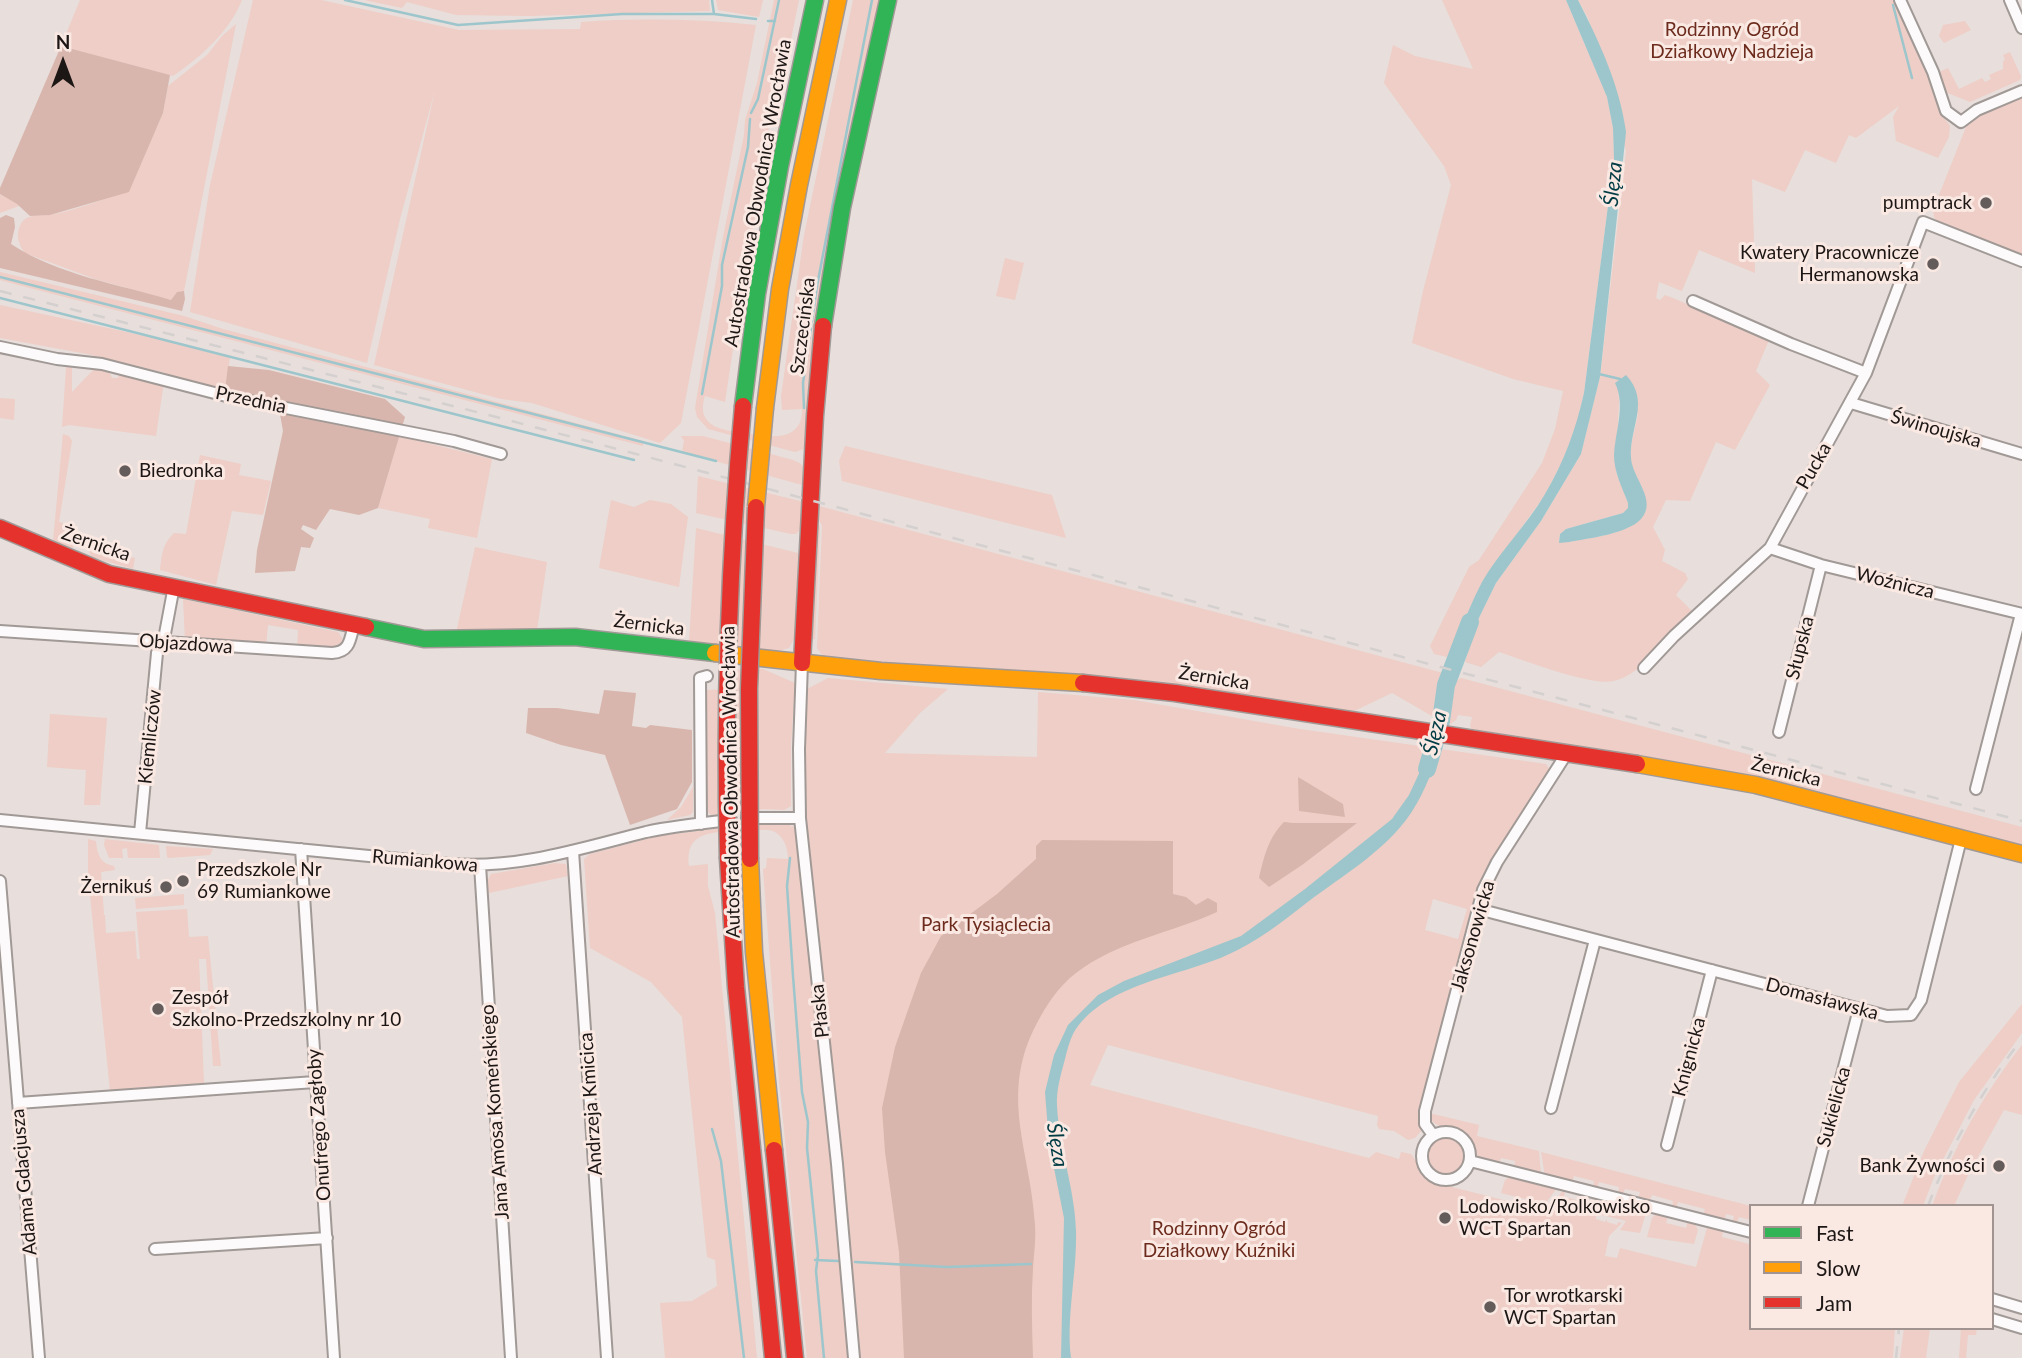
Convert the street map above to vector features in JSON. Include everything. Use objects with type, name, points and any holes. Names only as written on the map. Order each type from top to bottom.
[{"type":"main road","name":"Autostradowa Obwodnica Wrocławia","points":[[773,1358],[736,987],[728,859],[726,666],[731,538],[757,294],[780,166],[815,0]]},
{"type":"main road","name":"Autostradowa Obwodnica Wrocławia","points":[[795,1358],[754,952],[747,666],[753,536],[780,289],[796,198],[838,0]]},
{"type":"main road","name":"Szczecińska","points":[[802,663],[817,383],[825,307],[842,202],[888,0]]},
{"type":"main road","name":"Żernicka","points":[[0,528],[101,572],[424,639],[575,637],[881,671],[1131,687],[1732,780],[2022,854]]},
{"type":"street","points":[[1900,0],[1933,72],[1946,111],[1961,122],[1977,110],[2022,92]]},
{"type":"street","points":[[2010,0],[2022,28]]},
{"type":"street","name":"Pucka","points":[[1644,668],[1674,636],[1770,548],[1866,373],[1923,222],[2022,261]]},
{"type":"street","points":[[1693,301],[1866,373]]},
{"type":"street","name":"Przednia","points":[[0,347],[57,359],[102,364],[230,397],[454,441],[501,454]]},
{"type":"street","name":"Świnoujska","points":[[1851,403],[2022,454]]},
{"type":"street","name":"Woźnicza","points":[[1770,548],[1821,565],[2022,614]]},
{"type":"street","name":"Słupska","points":[[1779,732],[1821,565]]},
{"type":"street","name":"Kiemliczów","points":[[140,833],[157,653],[162,642],[174,586]]},
{"type":"street","points":[[1976,789],[2022,614]]},
{"type":"street","name":"Objazdowa","points":[[0,631],[336,653],[348,646],[354,624]]},
{"type":"street","name":"Płaska","points":[[802,663],[800,818],[837,1164],[854,1358]]},
{"type":"street","points":[[701,824],[703,677]]},
{"type":"street","name":"Jaksonowicka","points":[[1433,1135],[1425,1124],[1425,1111],[1483,890],[1497,862],[1567,754]]},
{"type":"street","name":"Rumiankowa","points":[[0,820],[480,865],[514,863],[655,831],[701,824],[738,819],[800,818]]},
{"type":"street","name":"Domasławska","points":[[1478,909],[1859,1009],[1901,1017],[1911,1016],[1917,1009],[1961,839]]},
{"type":"street","name":"Onufrego Zagłoby","points":[[301,849],[334,1358]]},
{"type":"street","name":"Andrzeja Kmicica","points":[[573,851],[607,1358]]},
{"type":"street","name":"Jana Amosa Komeńskiego","points":[[480,865],[511,1358]]},
{"type":"street","name":"Adama Gdacjusza","points":[[0,881],[39,1358]]},
{"type":"street","points":[[1551,1108],[1595,940]]},
{"type":"street","name":"Knignicka","points":[[1667,1145],[1712,970]]},
{"type":"street","name":"Sukielicka","points":[[1809,1204],[1859,1009]]},
{"type":"street","points":[[18,1103],[315,1082]]},
{"type":"street","points":[[1448,1131],[1464,1138],[1471,1153],[1470,1161],[1468,1168],[1457,1178],[1449,1180],[1429,1173],[1422,1160],[1424,1146],[1433,1135],[1448,1131]]},
{"type":"street","points":[[1470,1161],[1749,1231]]},
{"type":"street","points":[[155,1249],[327,1238]]},
{"type":"street","points":[[1994,1300],[2022,1310],[2020,1327],[1994,1320]]},
{"type":"green space","points":[[80,0],[242,0],[230,23],[214,42],[173,76],[61,46]]},
{"type":"green space","points":[[253,0],[321,0],[459,30],[580,29],[581,22],[625,20],[691,20],[756,25],[681,423],[660,443],[532,403],[501,399],[374,365],[435,90],[400,219],[367,363],[190,312],[210,185]]},
{"type":"green space","points":[[364,0],[709,0],[710,11],[530,16],[456,15],[407,2],[402,8]]},
{"type":"green space","points":[[716,0],[763,0],[759,17],[718,10]]},
{"type":"green space","points":[[774,0],[799,0],[781,88],[769,120],[767,157],[750,243],[743,260],[741,296],[725,402],[705,396],[703,407],[704,416],[716,427],[766,436],[786,435],[798,426],[802,417],[802,409],[782,410],[781,396],[804,235],[853,0],[882,0],[807,448],[795,452],[708,429],[697,417],[695,408],[745,120],[757,83]]},
{"type":"green space","points":[[1442,0],[1566,0],[1607,97],[1613,128],[1614,159],[1584,393],[1576,427],[1545,495],[1483,581],[1447,657],[1434,654],[1430,646],[1469,567],[1479,560],[1542,463],[1555,429],[1563,391],[1513,379],[1412,343],[1451,185],[1444,166],[1384,83],[1393,45],[1415,56],[1473,69]]},
{"type":"green space","name":"Rodzinny Ogród Działkowy Nadzieja","points":[[1578,0],[1895,0],[1940,99],[1943,116],[1950,126],[1949,137],[1938,158],[1896,141],[1893,117],[1899,106],[1856,138],[1849,135],[1836,163],[1805,150],[1785,192],[1752,179],[1755,273],[1699,250],[1682,291],[1659,282],[1656,298],[1660,300],[1665,295],[1769,340],[1756,371],[1770,385],[1735,450],[1716,442],[1690,501],[1666,500],[1653,527],[1665,550],[1662,561],[1685,573],[1688,579],[1676,595],[1692,611],[1667,641],[1635,671],[1613,681],[1602,682],[1556,671],[1499,652],[1481,667],[1465,662],[1476,624],[1496,583],[1541,521],[1581,454],[1600,377],[1626,151],[1588,18]],"holes":[[[1618,389],[1638,414],[1631,463],[1645,499],[1644,514],[1628,527],[1616,532],[1559,542],[1560,534],[1566,529],[1623,513],[1628,509],[1616,472]]]},
{"type":"green space","points":[[1965,21],[1971,30],[1944,43],[1939,36],[1943,25]]},
{"type":"green space","points":[[236,24],[184,291],[177,292],[171,300],[95,279],[25,253],[18,234],[22,222],[27,218],[68,211],[129,191],[163,113],[168,86],[207,55]]},
{"type":"green space","points":[[61,46],[170,75],[163,113],[129,192],[50,215],[30,216],[0,194],[0,188]]},
{"type":"green space","points":[[2010,52],[2021,76],[2020,80],[1970,102],[1945,92],[1938,76],[1939,72],[1948,68],[1959,89],[1982,78],[1985,82],[1991,79],[1989,75],[2003,69],[2003,55]]},
{"type":"green space","points":[[2022,97],[2022,256],[1939,224],[1933,210],[1968,122],[1973,117]]},
{"type":"green space","points":[[0,194],[17,204],[19,206],[0,213]]},
{"type":"green space","points":[[6,215],[14,218],[11,244],[29,255],[89,278],[171,300],[177,292],[184,291],[182,311],[0,268],[0,218]]},
{"type":"green space","points":[[1005,258],[1024,263],[1015,300],[996,296]]},
{"type":"green space","points":[[0,272],[184,316],[223,329],[643,441],[643,446],[18,285],[0,280]]},
{"type":"green space","points":[[0,305],[169,341],[230,357],[225,390],[87,354],[0,338]]},
{"type":"green space","points":[[68,366],[72,366],[72,392],[95,368],[108,369],[112,378],[118,378],[121,372],[164,382],[156,436],[69,425],[62,427]]},
{"type":"green space","points":[[228,366],[269,370],[385,399],[405,417],[378,508],[359,515],[330,509],[316,530],[303,525],[301,529],[314,538],[310,548],[301,547],[295,571],[255,573],[257,550],[283,431],[278,403],[225,390]]},
{"type":"green space","points":[[0,398],[15,399],[14,420],[0,418]]},
{"type":"green space","points":[[63,434],[69,436],[72,441],[59,522],[63,523],[62,530],[77,533],[72,548],[53,541]]},
{"type":"green space","points":[[399,436],[492,459],[477,538],[428,528],[430,519],[378,508]]},
{"type":"green space","points":[[681,436],[703,436],[793,460],[805,470],[806,486],[682,452],[684,441]]},
{"type":"green space","points":[[845,446],[1052,495],[1066,538],[842,481],[839,461]]},
{"type":"green space","points":[[200,455],[241,464],[239,475],[271,481],[263,515],[232,511],[216,585],[160,570],[163,550],[170,537],[174,533],[186,534]]},
{"type":"green space","points":[[698,476],[804,502],[803,527],[796,534],[791,534],[696,513]]},
{"type":"green space","points":[[611,500],[634,507],[650,500],[671,504],[688,517],[679,587],[599,568]]},
{"type":"green space","points":[[819,506],[1443,673],[1434,715],[1392,693],[1348,714],[1130,680],[925,669],[824,658],[817,648],[822,526],[818,518]]},
{"type":"green space","points":[[816,520],[820,527],[815,639],[809,640]]},
{"type":"green space","points":[[696,528],[798,553],[795,637],[789,648],[778,651],[689,642]]},
{"type":"green space","points":[[475,547],[547,562],[537,630],[456,633]]},
{"type":"green space","points":[[89,550],[135,558],[133,569],[91,557]]},
{"type":"green space","points":[[183,599],[338,632],[344,641],[332,648],[297,648],[298,630],[268,625],[266,646],[185,640]]},
{"type":"green space","points":[[763,669],[795,683],[791,806],[784,810],[764,809],[712,816],[708,812],[708,805],[705,805],[705,690],[737,689],[737,670]]},
{"type":"green space","name":"Park Tysiąclecia","points":[[828,678],[948,689],[920,713],[885,753],[1037,757],[1038,692],[1134,700],[1300,729],[1546,764],[1552,773],[1495,858],[1420,1119],[1422,1130],[1415,1138],[1408,1140],[1394,1131],[1379,1129],[1378,1116],[1108,1045],[1090,1085],[1369,1158],[1376,1152],[1399,1159],[1401,1152],[1411,1154],[1425,1174],[1436,1183],[1547,1211],[1552,1205],[1552,1208],[1563,1208],[1563,1211],[1571,1213],[1572,1210],[1573,1214],[1583,1216],[1584,1213],[1605,1222],[1607,1219],[1607,1222],[1617,1225],[1618,1222],[1622,1223],[1609,1236],[1605,1256],[1617,1258],[1620,1248],[1696,1267],[1707,1228],[1723,1230],[1722,1237],[1749,1244],[1749,1330],[1895,1330],[1893,1358],[858,1358],[804,818],[802,757],[807,689]],"holes":[[[1433,899],[1467,909],[1458,939],[1425,930]]]},
{"type":"green space","points":[[1461,678],[2022,827],[2022,848],[1472,729],[1472,717],[1458,715],[1449,725],[1447,714],[1456,681]]},
{"type":"green space","points":[[604,690],[636,693],[632,726],[646,728],[650,725],[692,730],[692,782],[677,809],[630,825],[605,755],[561,745],[526,733],[528,708],[557,708],[599,714]]},
{"type":"green space","points":[[50,714],[107,718],[100,805],[84,805],[86,770],[47,767]]},
{"type":"green space","points":[[1298,777],[1343,804],[1345,817],[1299,811]]},
{"type":"green space","points":[[693,787],[693,812],[667,820],[681,807]]},
{"type":"green space","points":[[1284,822],[1357,823],[1269,887],[1259,878],[1270,841]]},
{"type":"green space","points":[[764,823],[791,824],[790,827],[793,826],[797,834],[827,1108],[850,1358],[807,1358],[779,1080],[763,869],[766,868],[767,858],[788,859],[788,855],[780,836],[773,831],[763,830],[715,832],[705,835],[692,845],[689,854],[689,866],[708,864],[708,886],[715,913],[757,1358],[665,1358],[660,1303],[692,1301],[717,1286],[715,1260],[707,1257],[682,1017],[651,982],[590,948],[584,859],[590,854],[658,836]]},
{"type":"green space","name":"Zespół Szkolno-Przedszkolny nr 10","points":[[88,839],[96,841],[100,857],[105,863],[114,866],[115,870],[101,872],[106,933],[135,931],[137,959],[140,959],[136,912],[187,909],[189,937],[208,936],[221,1066],[213,1066],[206,959],[199,959],[204,1083],[110,1091],[88,876]]},
{"type":"green space","points":[[105,839],[159,845],[160,858],[128,858],[127,848],[122,849],[123,858],[109,858],[104,845]]},
{"type":"green space","points":[[1042,840],[1173,841],[1173,894],[1186,897],[1196,905],[1208,898],[1217,903],[1217,912],[1108,953],[1092,962],[1064,984],[1037,1023],[1026,1050],[1018,1099],[1035,1225],[1033,1358],[904,1358],[899,1252],[885,1152],[882,1108],[895,1047],[921,973],[941,936],[997,894],[1036,859],[1036,846]]},
{"type":"green space","points":[[166,846],[213,849],[210,855],[169,858]]},
{"type":"green space","points":[[555,863],[566,864],[568,876],[489,893],[487,882],[491,874]]},
{"type":"green space","points":[[184,894],[184,905],[136,909],[135,898]]},
{"type":"green space","points":[[2022,1004],[2022,1033],[1974,1100],[1934,1177],[1924,1204],[1903,1204],[1924,1151],[1959,1082]]},
{"type":"green space","points":[[2022,1045],[2022,1115],[2004,1110],[1955,1204],[1933,1204],[1950,1163],[1995,1082]]},
{"type":"green space","points":[[1429,1113],[1479,1125],[1477,1136],[1539,1151],[1541,1175],[1514,1168],[1515,1161],[1501,1158],[1499,1164],[1480,1159],[1465,1133],[1456,1128],[1437,1125]]},
{"type":"green space","points":[[1447,1136],[1455,1137],[1461,1142],[1466,1148],[1466,1164],[1461,1170],[1455,1175],[1447,1176],[1439,1175],[1433,1170],[1428,1164],[1427,1156],[1428,1148],[1433,1142],[1439,1137]]},
{"type":"green space","points":[[1541,1152],[1749,1205],[1749,1220],[1739,1217],[1736,1224],[1732,1223],[1734,1216],[1726,1214],[1724,1221],[1703,1216],[1705,1209],[1678,1202],[1676,1209],[1672,1208],[1673,1201],[1652,1195],[1649,1202],[1638,1199],[1640,1192],[1625,1189],[1622,1195],[1618,1194],[1619,1187],[1599,1182],[1597,1189],[1593,1188],[1594,1181],[1574,1176],[1572,1183],[1545,1176]]},
{"type":"green space","points":[[1510,1177],[1557,1188],[1545,1204],[1501,1193],[1505,1180]]},
{"type":"green space","points":[[1563,1190],[1564,1197],[1584,1202],[1586,1195],[1590,1196],[1588,1203],[1608,1208],[1611,1201],[1615,1203],[1613,1210],[1627,1214],[1629,1206],[1642,1210],[1645,1216],[1640,1233],[1620,1230],[1626,1221],[1554,1203]]},
{"type":"green space","points":[[1656,1214],[1668,1216],[1666,1223],[1686,1228],[1688,1221],[1694,1223],[1698,1230],[1694,1244],[1647,1237],[1652,1218]]},
{"type":"green space","points":[[1904,1330],[1930,1330],[1926,1358],[1900,1358]]},
{"type":"green space","points":[[1961,1330],[1977,1330],[1976,1335],[1968,1335],[1966,1358],[1959,1358]]},
{"type":"water","points":[[1566,0],[1578,0],[1594,31],[1614,81],[1626,132],[1600,377],[1581,454],[1541,521],[1496,583],[1476,624],[1469,647],[1455,642],[1471,604],[1489,571],[1552,482],[1569,445],[1584,393],[1614,159],[1613,128],[1607,97]]},
{"type":"water","points":[[1626,375],[1637,395],[1631,458],[1646,497],[1645,512],[1635,524],[1618,532],[1559,543],[1560,534],[1566,529],[1623,513],[1628,508],[1614,461],[1620,410],[1615,383]]},
{"type":"water","points":[[1429,748],[1440,749],[1421,795],[1406,820],[1373,854],[1248,944],[1225,956],[1121,993],[1086,1017],[1073,1034],[1060,1076],[1057,1100],[1058,1122],[1076,1231],[1070,1327],[1071,1358],[1061,1358],[1064,1218],[1049,1143],[1045,1092],[1054,1055],[1068,1025],[1098,995],[1124,981],[1241,936],[1305,889],[1392,819],[1409,795],[1422,767],[1425,751]]},
{"type":"waterway","points":[[345,0],[458,25],[622,14],[714,14],[756,19]]},
{"type":"waterway","points":[[712,0],[714,14]]},
{"type":"waterway","points":[[751,113],[758,99],[779,0]]},
{"type":"waterway","points":[[804,408],[803,383],[817,286],[872,0]]},
{"type":"waterway","points":[[1893,5],[1912,78]]},
{"type":"waterway","points":[[768,21],[775,21]]},
{"type":"waterway","points":[[702,394],[722,286],[722,265],[748,147],[750,119]]},
{"type":"waterway","points":[[0,277],[716,461]]},
{"type":"waterway","points":[[0,298],[634,460]]},
{"type":"waterway","points":[[1599,374],[1620,379]]},
{"type":"waterway","name":"Ślęza","points":[[1427,769],[1441,721],[1446,685],[1470,622]]},
{"type":"waterway","points":[[790,858],[787,886],[793,976],[802,1092],[808,1122],[807,1148],[818,1255],[816,1271],[824,1358]]},
{"type":"waterway","points":[[712,1129],[721,1161],[744,1358]]},
{"type":"waterway","points":[[815,1260],[838,1261]]},
{"type":"waterway","points":[[855,1262],[947,1267],[1031,1264]]},
{"type":"railway","points":[[0,291],[504,419],[2022,821]]},
{"type":"railway","points":[[1929,1204],[1969,1119],[2022,1039]]},
{"type":"railway","points":[[1896,1358],[1899,1330]]},
{"type":"traffic: fast","points":[[743,406],[757,294],[780,166],[815,0]]},
{"type":"traffic: fast","points":[[823,326],[842,208],[888,0]]},
{"type":"traffic: fast","points":[[366,627],[424,639],[575,637],[715,653]]},
{"type":"traffic: slow","points":[[765,408],[780,289],[838,0]]},
{"type":"traffic: slow","points":[[756,507],[765,408]]},
{"type":"traffic: slow","points":[[715,653],[881,671],[1083,683]]},
{"type":"traffic: slow","points":[[1637,764],[1756,785],[2022,854]]},
{"type":"traffic: slow","points":[[750,859],[754,952],[774,1150]]},
{"type":"traffic: jam","points":[[802,663],[815,416],[823,326]]},
{"type":"traffic: jam","points":[[728,859],[729,632],[743,406]]},
{"type":"traffic: jam","points":[[750,859],[749,689],[756,507]]},
{"type":"traffic: jam","points":[[0,528],[109,574],[366,627]]},
{"type":"traffic: jam","points":[[1083,683],[1175,693],[1637,764]]},
{"type":"traffic: jam","points":[[728,859],[736,987],[773,1358]]},
{"type":"traffic: jam","points":[[774,1150],[795,1358]]},
{"type":"place","name":"pumptrack","points":[[1986,203]]},
{"type":"place","name":"Kwatery Pracownicze Hermanowska","points":[[1933,264]]},
{"type":"place","name":"Biedronka","points":[[125,471]]},
{"type":"place","name":"Przedszkole Nr 69 Rumiankowe","points":[[183,881]]},
{"type":"place","name":"Żernikuś","points":[[166,887]]},
{"type":"place","name":"Zespół Szkolno-Przedszkolny nr 10","points":[[158,1009]]},
{"type":"place","name":"Bank Żywności","points":[[1999,1166]]},
{"type":"place","name":"Lodowisko/Rolkowisko WCT Spartan","points":[[1445,1218]]},
{"type":"place","name":"Tor wrotkarski WCT Spartan","points":[[1490,1307]]},
{"type":"park label","name":"Rodzinny Ogród Działkowy Kuźniki","points":[[1219,1240]]}]
